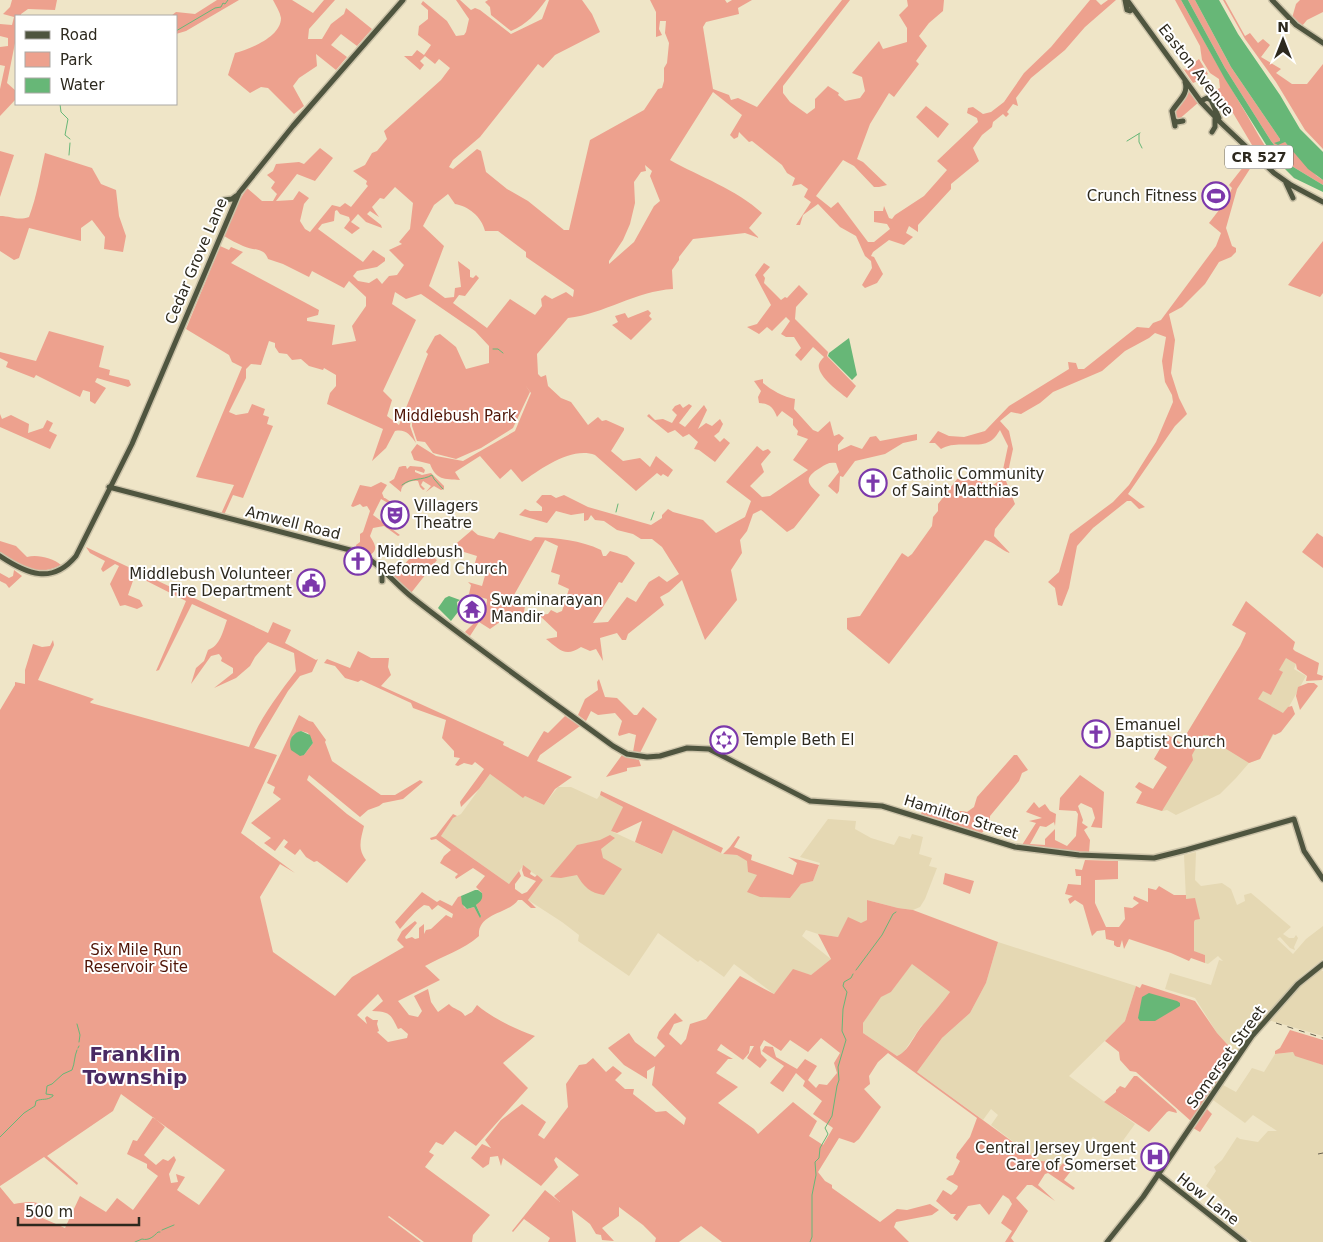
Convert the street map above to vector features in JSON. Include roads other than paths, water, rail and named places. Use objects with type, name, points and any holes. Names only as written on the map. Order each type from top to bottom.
[{"type":"main road","name":"Cedar Grove Lane","points":[[109,487],[135,436],[237,196],[293,126],[403,0]]},
{"type":"main road","name":"Easton Avenue","points":[[1127,0],[1127,10],[1133,10],[1212,114],[1265,166],[1265,174],[1274,173],[1284,181],[1323,200]]},
{"type":"main road","name":"Easton Avenue","points":[[1127,0],[1203,100],[1206,98],[1211,100],[1219,118],[1282,176],[1323,200]]},
{"type":"main road","points":[[1272,0],[1296,24],[1323,43]]},
{"type":"main road","points":[[1180,72],[1186,89],[1172,111],[1174,122],[1183,121]]},
{"type":"main road","points":[[1212,114],[1216,124],[1212,132],[1220,127],[1226,128]]},
{"type":"main road","points":[[1284,181],[1293,198]]},
{"type":"main road","points":[[224,200],[232,200],[237,196]]},
{"type":"main road","points":[[114,479],[115,488],[124,491]]},
{"type":"main road","points":[[0,556],[18,568],[31,573],[45,574],[60,569],[76,556],[109,487]]},
{"type":"main road","name":"Amwell Road","points":[[109,487],[356,551],[370,558],[411,597],[613,746],[630,755]]},
{"type":"main road","points":[[100,507],[107,494],[124,491]]},
{"type":"main road","points":[[382,570],[382,581]]},
{"type":"main road","name":"Hamilton Street","points":[[630,755],[652,757],[687,748],[709,749],[810,801],[883,806],[1015,847],[1079,855],[1154,858],[1294,819],[1304,851],[1323,879]]},
{"type":"main road","name":"Somerset Street","points":[[1107,1242],[1131,1213],[1253,1035],[1298,984],[1323,964]]},
{"type":"main road","name":"How Lane","points":[[1158,1174],[1244,1242]]},
{"type":"water","points":[[1181,0],[1188,0],[1225,68],[1271,141],[1290,165],[1323,185],[1323,192],[1294,178],[1275,159],[1225,79]]},
{"type":"water","points":[[1195,0],[1219,0],[1238,34],[1280,95],[1300,129],[1323,152],[1323,180],[1308,169],[1285,142],[1278,145],[1274,143],[1280,141],[1280,139],[1231,67]]},
{"type":"water","points":[[849,338],[857,375],[852,380],[828,356],[829,353]]},
{"type":"water","points":[[449,596],[460,600],[457,602],[458,612],[451,621],[438,608],[445,598]]},
{"type":"water","points":[[301,731],[310,735],[313,743],[304,755],[300,756],[291,750],[290,741],[293,736]]},
{"type":"water","points":[[475,890],[482,893],[481,900],[476,905],[481,916],[480,918],[474,907],[467,909],[462,904],[461,896]]},
{"type":"water","points":[[1149,993],[1177,1001],[1180,1003],[1180,1006],[1155,1021],[1140,1021],[1138,1018],[1142,997]]},
{"type":"waterway","points":[[178,30],[215,8],[221,7],[228,0]]},
{"type":"waterway","points":[[60,105],[61,112],[68,119],[65,135],[70,139]]},
{"type":"waterway","points":[[1127,141],[1140,133]]},
{"type":"waterway","points":[[1139,134],[1139,142],[1142,148]]},
{"type":"waterway","points":[[69,155],[70,143]]},
{"type":"waterway","points":[[493,349],[498,349],[503,353]]},
{"type":"waterway","points":[[402,485],[432,475],[443,489]]},
{"type":"waterway","points":[[616,512],[618,504]]},
{"type":"waterway","points":[[651,520],[654,512]]},
{"type":"waterway","points":[[856,970],[882,935],[893,914],[896,912]]},
{"type":"waterway","points":[[810,1242],[812,1237],[812,1195],[816,1175],[815,1162],[819,1158],[820,1148],[828,1134],[825,1128],[832,1116],[839,1080],[838,1067],[846,1040],[842,1031],[843,1009],[847,992],[843,986],[844,982],[851,978],[853,974]]},
{"type":"waterway","points":[[77,1024],[80,1035],[79,1042]]},
{"type":"waterway","points":[[0,1137],[24,1113],[35,1106],[36,1101],[53,1096],[46,1094],[47,1086],[72,1070],[77,1050]]},
{"type":"waterway","points":[[162,1230],[174,1225]]},
{"type":"waterway","points":[[135,1242],[149,1239],[160,1232]]},
{"type":"railway","points":[[1276,1023],[1323,1038]]},
{"type":"railway","points":[[1318,1154],[1323,1153]]},
{"type":"place","name":"Crunch Fitness","points":[[1216,196]]},
{"type":"place","name":"Catholic Community of Saint Matthias","points":[[873,483]]},
{"type":"place","name":"Villagers Theatre","points":[[395,515]]},
{"type":"place","name":"Middlebush Reformed Church","points":[[358,561]]},
{"type":"place","name":"Middlebush Volunteer Fire Department","points":[[311,583]]},
{"type":"place","name":"Swaminarayan Mandir","points":[[472,609]]},
{"type":"place","name":"Emanuel Baptist Church","points":[[1096,734]]},
{"type":"place","name":"Temple Beth El","points":[[724,740]]},
{"type":"place","name":"Central Jersey Urgent Care of Somerset","points":[[1155,1157]]},
{"type":"district","name":"Franklin Township","points":[[135,1066]]},
{"type":"park label","name":"Middlebush Park","points":[[455,416]]},
{"type":"park label","name":"Six Mile Run Reservoir Site","points":[[136,958]]}]
